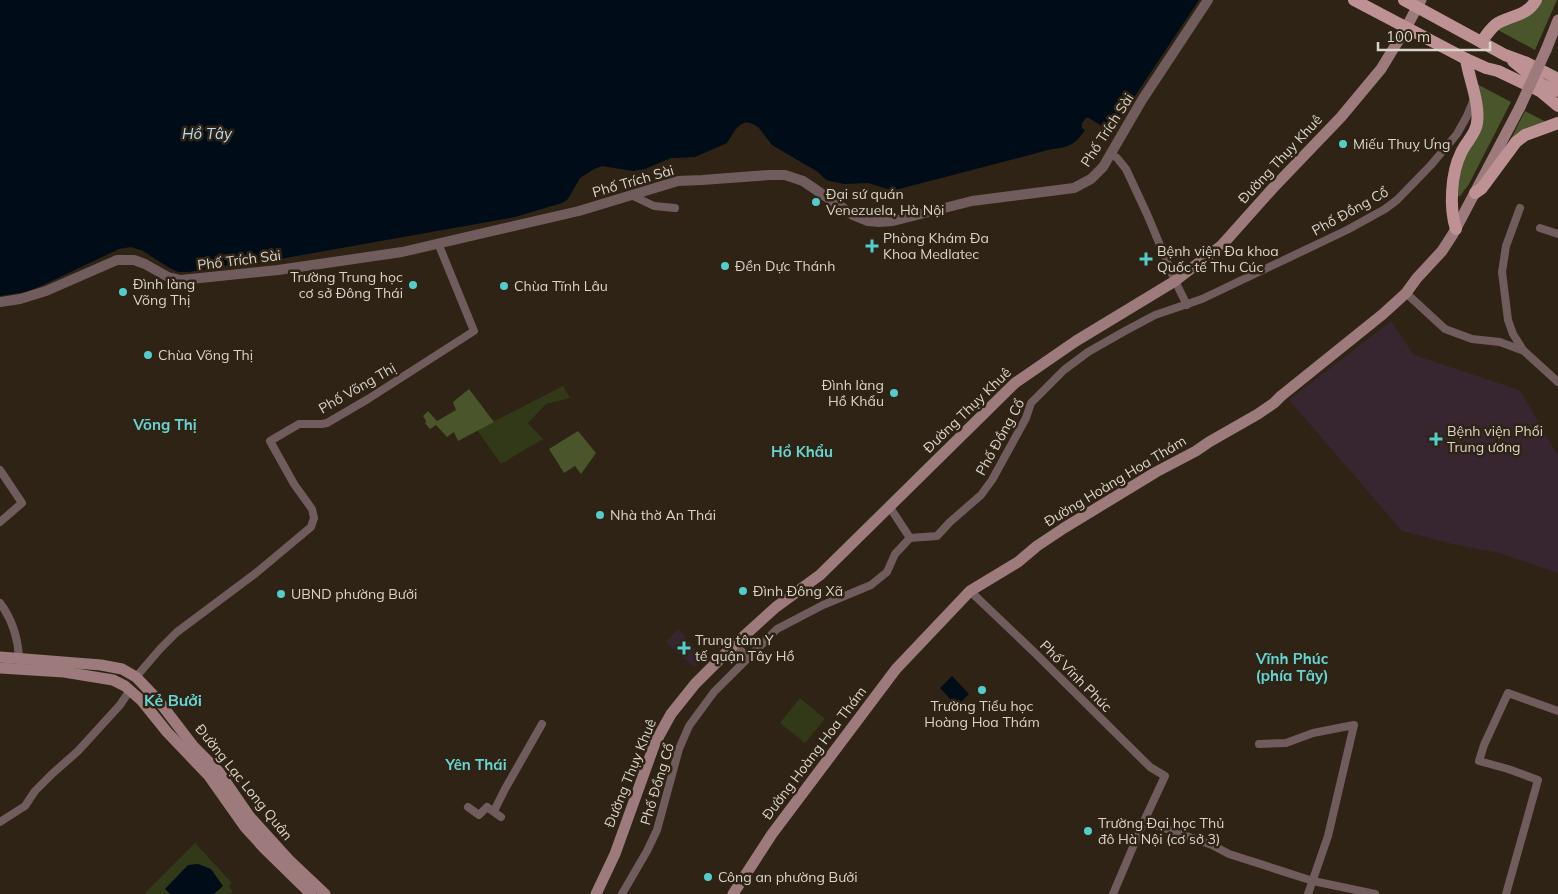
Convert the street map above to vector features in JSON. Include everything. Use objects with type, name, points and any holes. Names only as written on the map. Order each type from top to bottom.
[{"type":"main road","points":[[1354,0],[1486,68],[1507,82],[1558,107]]},
{"type":"main road","points":[[1404,0],[1419,4],[1505,55],[1527,63],[1558,79]]},
{"type":"main road","points":[[1481,42],[1495,24],[1526,12],[1536,0]]},
{"type":"main road","name":"Đường Thụy Khuê","points":[[596,894],[615,854],[655,743],[681,699],[734,645],[776,607],[820,575],[1015,383],[1076,341],[1175,280],[1222,245],[1272,188],[1341,117],[1381,69],[1419,4]]},
{"type":"main road","name":"Đường Hoàng Hoa Thám","points":[[733,894],[772,834],[896,669],[970,591],[1018,562],[1037,546],[1064,528],[1258,414],[1383,314],[1406,293],[1442,251],[1456,229],[1520,107],[1558,20]]},
{"type":"main road","points":[[1505,55],[1541,84],[1558,92]]},
{"type":"main road","points":[[1456,229],[1453,221],[1452,186],[1456,164],[1477,126],[1478,112],[1468,76],[1466,59]]},
{"type":"main road","points":[[1475,194],[1482,188],[1516,142],[1525,135],[1558,123]]},
{"type":"main road","name":"Đường Lạc Long Quân","points":[[0,656],[101,665],[122,669],[136,677],[152,692],[194,746],[218,772],[222,786],[245,827],[325,894]]},
{"type":"main road","name":"Đường Lạc Long Quân","points":[[0,668],[64,672],[119,682],[142,701],[167,732],[209,776],[222,786]]},
{"type":"main road","name":"Đường Lạc Long Quân","points":[[286,863],[305,892]]},
{"type":"street","name":"Phố Trích Sài","points":[[0,302],[20,299],[46,291],[117,260],[134,260],[173,279],[192,279],[278,270],[382,255],[579,211],[678,181],[785,175],[802,181],[853,215],[868,220],[886,222],[972,201],[1074,188],[1098,174],[1142,100],[1208,0]]},
{"type":"street","name":"Phố Đồng Cổ","points":[[622,894],[657,830],[679,749],[689,726],[714,692],[777,629],[822,605],[871,585],[880,579],[887,572],[898,550],[910,538],[937,536],[981,495],[992,480],[1026,418],[1031,403],[1064,370],[1088,352],[1155,315],[1202,299],[1347,230],[1385,209],[1397,200],[1457,134],[1475,97]]},
{"type":"street","points":[[1111,154],[1126,169],[1187,304]]},
{"type":"street","points":[[631,194],[654,206],[674,208]]},
{"type":"street","points":[[1520,208],[1503,260],[1502,272],[1508,320],[1516,342],[1524,352],[1558,382]]},
{"type":"street","points":[[1540,228],[1558,234]]},
{"type":"street","name":"Phố Võng Thị","points":[[136,677],[170,639],[256,573],[311,527],[314,518],[312,509],[294,484],[270,441],[299,424],[322,424],[327,422],[368,399],[474,331],[438,243]]},
{"type":"street","points":[[1406,293],[1445,329],[1472,338],[1500,342],[1524,352]]},
{"type":"street","points":[[0,470],[22,503],[0,522]]},
{"type":"street","points":[[889,506],[910,538]]},
{"type":"street","name":"Phố Vĩnh Phúc","points":[[970,591],[1150,767],[1165,776],[1144,821]]},
{"type":"street","points":[[0,603],[11,620],[19,658]]},
{"type":"street","points":[[734,645],[748,658]]},
{"type":"street","points":[[0,822],[25,806],[35,791],[78,752],[120,705],[130,690]]},
{"type":"street","points":[[1506,894],[1538,780],[1479,761],[1484,745],[1508,693],[1558,711]]},
{"type":"street","points":[[494,812],[542,724]]},
{"type":"street","points":[[1259,744],[1286,744],[1313,733],[1354,725],[1328,836],[1308,894]]},
{"type":"street","points":[[468,807],[479,815],[487,807],[502,817]]},
{"type":"street","points":[[1113,894],[1144,821],[1212,845],[1229,854],[1313,882],[1375,894]]},
{"type":"shaded area","name":"Bệnh viện Phổi Trung ương","points":[[1391,321],[1414,355],[1519,390],[1523,395],[1558,456],[1558,573],[1500,553],[1456,545],[1402,531],[1289,400]]},
{"type":"shaded area","name":"Trung tâm Y tế quận Tây Hồ","points":[[678,629],[702,658],[694,667],[666,642]]},
{"type":"green space","points":[[1538,0],[1557,0],[1535,50],[1498,30]]},
{"type":"green space","points":[[1475,83],[1511,102],[1469,184],[1458,196],[1458,169],[1475,135]]},
{"type":"green space","points":[[1525,111],[1548,123],[1506,149]]},
{"type":"green space","points":[[563,386],[570,398],[546,404],[528,423],[543,439],[501,464],[477,430]]},
{"type":"green space","points":[[469,389],[494,422],[458,441],[454,432],[447,437],[436,425],[430,429],[425,423],[426,421],[423,416],[428,411],[437,421],[456,410],[453,402]]},
{"type":"green space","points":[[578,431],[596,453],[581,474],[575,466],[564,473],[549,449]]},
{"type":"green space","points":[[800,698],[825,719],[805,743],[780,723]]},
{"type":"green space","points":[[195,843],[232,883],[229,886],[233,891],[230,894],[146,894],[145,893]]},
{"type":"water","name":"Hồ Tây","points":[[0,0],[1199,0],[1119,120],[1112,125],[1103,127],[1086,118],[1082,123],[1082,128],[1085,130],[1078,139],[1062,148],[899,189],[891,190],[868,183],[844,184],[826,180],[818,172],[772,145],[759,128],[746,122],[735,130],[727,143],[695,157],[671,158],[645,169],[633,171],[602,166],[594,169],[580,178],[568,199],[562,203],[515,217],[255,264],[235,264],[189,272],[178,272],[143,251],[131,247],[119,249],[26,292],[0,296]]},
{"type":"water","points":[[952,676],[969,694],[957,706],[940,688]]},
{"type":"water","points":[[198,864],[211,869],[223,886],[214,894],[170,894],[165,889],[188,865]]},
{"type":"place","name":"Miếu Thuỵ Ưng","points":[[1343,144]]},
{"type":"place","name":"Đại sứ quán Venezuela, Hà Nội","points":[[816,202]]},
{"type":"place","name":"Phòng Khám Đa Khoa Medlatec","points":[[872,246]]},
{"type":"place","name":"Bệnh viện Đa khoa Quốc tế Thu Cúc","points":[[1146,259]]},
{"type":"place","name":"Đền Dực Thánh","points":[[725,266]]},
{"type":"place","name":"Trường Trung học cơ sở Đông Thái","points":[[413,285]]},
{"type":"place","name":"Chùa Tĩnh Lâu","points":[[504,286]]},
{"type":"place","name":"Đình làng Võng Thị","points":[[123,292]]},
{"type":"place","name":"Chùa Võng Thị","points":[[148,355]]},
{"type":"place","name":"Đình làng Hồ Khẩu","points":[[894,393]]},
{"type":"place","name":"Bệnh viện Phổi Trung ương","points":[[1436,439]]},
{"type":"place","name":"Nhà thờ An Thái","points":[[600,515]]},
{"type":"place","name":"Đình Đông Xã","points":[[743,591]]},
{"type":"place","name":"UBND phường Bưởi","points":[[281,594]]},
{"type":"place","name":"Trung tâm Y tế quận Tây Hồ","points":[[684,648]]},
{"type":"place","name":"Trường Tiểu học Hoàng Hoa Thám","points":[[982,690]]},
{"type":"place","name":"Trường Đại học Thủ đô Hà Nội (cơ sở 3)","points":[[1088,831]]},
{"type":"place","name":"Công an phường Bưởi","points":[[708,877]]},
{"type":"district","name":"Võng Thị","points":[[165,424]]},
{"type":"district","name":"Hồ Khẩu","points":[[802,451]]},
{"type":"district","name":"Vĩnh Phúc (phía Tây)","points":[[1292,666]]},
{"type":"district","name":"Kẻ Bưởi","points":[[173,700]]},
{"type":"district","name":"Yên Thái","points":[[476,764]]}]
